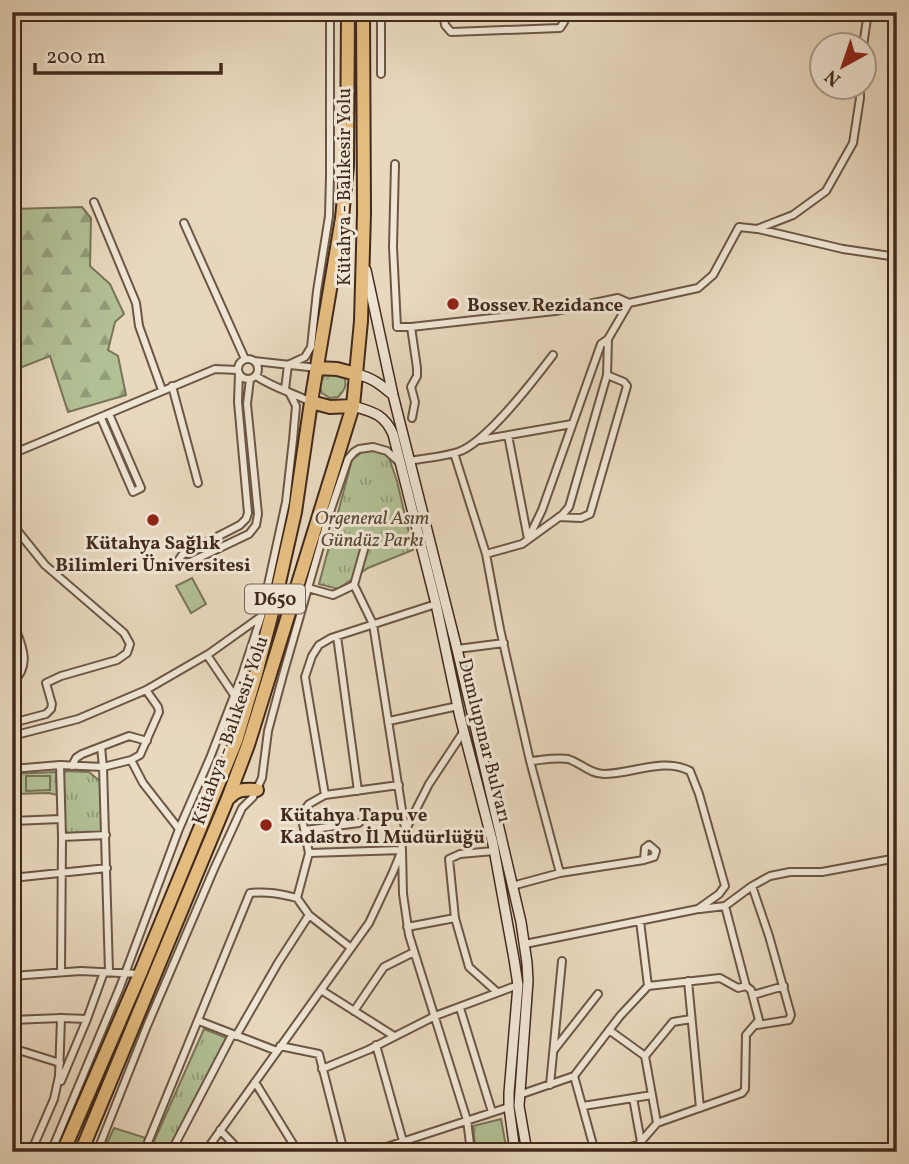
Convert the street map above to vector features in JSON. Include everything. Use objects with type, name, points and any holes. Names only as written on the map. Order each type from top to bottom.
[{"type":"highway","name":"Kütahya - Balıkesir Yolu","points":[[63,1152],[236,741],[256,674],[296,512],[307,400],[317,368],[340,231],[347,166],[348,12]]},
{"type":"highway","name":"Kütahya - Balıkesir Yolu","points":[[81,1152],[248,745],[353,406],[360,347],[363,258],[363,12]]},
{"type":"highway","points":[[317,368],[356,374]]},
{"type":"highway","points":[[307,400],[330,407],[353,406]]},
{"type":"highway","points":[[228,798],[235,792],[257,790]]},
{"type":"main road","name":"Dumlupınar Bulvarı","points":[[363,258],[458,706],[494,851],[514,960],[517,985],[509,1107],[516,1152]]},
{"type":"main road","points":[[356,374],[380,383],[393,395]]},
{"type":"main road","name":"Dumlupınar Bulvarı","points":[[353,406],[375,413],[386,421],[405,462],[457,649],[525,944],[527,981],[519,1095],[527,1152]]},
{"type":"street","points":[[288,366],[305,357],[311,347],[328,216],[330,12]]},
{"type":"street","points":[[381,12],[381,74]]},
{"type":"street","points":[[443,12],[444,26],[452,32],[560,28],[564,22],[564,12]]},
{"type":"street","points":[[865,32],[868,12]]},
{"type":"street","points":[[757,229],[793,215],[826,191],[853,143],[859,102]]},
{"type":"street","points":[[395,164],[393,247],[397,327],[555,311],[618,298],[629,303],[698,288],[713,275],[739,227],[843,249],[897,257]]},
{"type":"street","points":[[94,202],[136,303],[139,326],[162,390]]},
{"type":"street","points":[[184,223],[245,359]]},
{"type":"street","points":[[528,539],[542,510],[601,344],[608,339],[629,303]]},
{"type":"street","points":[[411,327],[417,368],[417,376],[411,387],[415,402],[412,418]]},
{"type":"street","points":[[486,554],[522,544],[569,507],[607,375],[608,339]]},
{"type":"street","points":[[97,1152],[214,869],[242,808],[253,797],[262,778],[268,731],[329,514],[350,455],[366,447],[380,448],[405,462],[459,452],[478,441],[553,355]]},
{"type":"street","points":[[245,359],[240,363],[238,372],[238,402],[248,513],[246,519],[240,525],[182,555],[176,564],[188,563],[250,534],[256,525],[258,514],[247,404],[258,366],[254,361]]},
{"type":"street","points":[[245,359],[317,368]]},
{"type":"street","points":[[285,389],[288,366]]},
{"type":"street","points":[[12,454],[215,369],[238,372],[244,378],[253,377],[307,400]]},
{"type":"street","points":[[559,517],[581,519],[590,514],[627,386],[607,375]]},
{"type":"street","points":[[172,386],[198,482]]},
{"type":"street","points":[[51,1152],[120,987],[122,973],[210,758],[261,617],[286,502],[296,406],[285,389]]},
{"type":"street","points":[[296,406],[307,400]]},
{"type":"street","points":[[100,418],[133,492],[141,488],[109,414]]},
{"type":"street","points":[[478,441],[572,424]]},
{"type":"street","points":[[508,435],[528,539]]},
{"type":"street","points":[[454,453],[486,554],[530,761],[560,873]]},
{"type":"street","points":[[12,524],[45,565],[124,633],[130,644],[127,653],[117,660],[46,683],[51,709],[46,714],[12,723]]},
{"type":"street","points":[[367,539],[354,585],[373,624],[405,830]]},
{"type":"street","points":[[308,588],[333,595],[354,585]]},
{"type":"street","points":[[325,795],[305,677],[312,656],[319,645],[337,636],[436,604]]},
{"type":"street","points":[[12,736],[78,719],[146,690],[207,655],[261,617]]},
{"type":"street","points":[[12,620],[25,663],[23,672],[12,683]]},
{"type":"street","points":[[337,636],[358,790]]},
{"type":"street","points":[[457,649],[504,643]]},
{"type":"street","points":[[207,655],[234,695]]},
{"type":"street","points":[[12,769],[60,765],[103,767],[140,755],[159,712],[146,690]]},
{"type":"street","points":[[389,721],[458,706]]},
{"type":"street","points":[[464,732],[429,783],[401,839],[407,927],[467,1120],[470,1151]]},
{"type":"street","points":[[72,765],[82,754],[130,736],[147,741]]},
{"type":"street","points":[[31,1152],[106,972],[107,868],[101,747]]},
{"type":"street","points":[[530,761],[566,758],[589,771],[602,774],[673,765],[690,771],[725,886],[719,894],[698,909]]},
{"type":"street","points":[[131,760],[143,783],[179,829]]},
{"type":"street","points":[[60,765],[63,872],[61,972]]},
{"type":"street","points":[[297,898],[309,853],[302,820],[303,812],[309,804],[325,795],[399,785]]},
{"type":"street","points":[[12,821],[61,819]]},
{"type":"street","points":[[305,830],[359,823]]},
{"type":"street","points":[[62,837],[106,835]]},
{"type":"street","points":[[309,853],[402,850]]},
{"type":"street","points":[[205,1152],[369,923],[402,850]]},
{"type":"street","points":[[494,851],[460,854],[449,859],[455,918],[469,967],[497,992]]},
{"type":"street","points":[[525,944],[725,906],[770,876],[790,872],[822,872],[897,858]]},
{"type":"street","points":[[512,886],[560,873],[644,860]]},
{"type":"street","points":[[12,878],[107,868]]},
{"type":"street","points":[[752,886],[769,936],[790,1015],[789,1020],[757,1025]]},
{"type":"street","points":[[146,1151],[250,893],[271,892],[297,898],[309,915],[351,948]]},
{"type":"street","points":[[610,1152],[638,1145],[657,1123],[742,1093],[745,1089],[746,1035],[760,1020],[751,990],[746,986],[725,906]]},
{"type":"street","points":[[171,1152],[234,1036],[309,915]]},
{"type":"street","points":[[407,927],[455,918]]},
{"type":"street","points":[[640,921],[648,986]]},
{"type":"street","points":[[355,1011],[384,967],[414,952]]},
{"type":"street","points":[[550,1086],[562,961]]},
{"type":"street","points":[[12,976],[81,971],[140,974]]},
{"type":"street","points":[[519,1095],[574,1076],[648,986],[720,978],[738,988],[746,986]]},
{"type":"street","points":[[688,981],[700,1108]]},
{"type":"street","points":[[322,1069],[435,1016],[517,985]]},
{"type":"street","points":[[753,995],[783,986]]},
{"type":"street","points":[[321,990],[394,1036]]},
{"type":"street","points":[[553,1052],[598,994]]},
{"type":"street","points":[[460,1008],[492,1112]]},
{"type":"street","points":[[54,1099],[60,1063],[61,1018]]},
{"type":"street","points":[[12,1020],[87,1019]]},
{"type":"street","points":[[645,1056],[673,1022],[691,1019]]},
{"type":"street","points":[[199,1021],[234,1036],[279,1049],[319,1054],[344,1152]]},
{"type":"street","points":[[609,1031],[645,1056],[657,1123]]},
{"type":"street","points":[[376,1045],[406,1152]]},
{"type":"street","points":[[12,1048],[60,1063]]},
{"type":"street","points":[[574,1076],[595,1152]]},
{"type":"street","points":[[255,1082],[298,1152]]},
{"type":"street","points":[[583,1107],[652,1095]]},
{"type":"street","points":[[633,1098],[641,1142]]},
{"type":"street","points":[[371,1152],[509,1107]]},
{"type":"street","points":[[220,1130],[241,1152]]},
{"type":"green space","points":[[82,207],[91,218],[90,266],[110,284],[124,314],[115,322],[108,350],[118,356],[126,395],[68,412],[50,356],[12,371],[12,209]]},
{"type":"green space","points":[[323,373],[343,375],[345,387],[338,397],[330,398],[322,393],[319,385]]},
{"type":"green space","name":"Orgeneral Asım Gündüz Parkı","points":[[374,450],[388,455],[413,550],[368,568],[338,589],[319,584],[352,460],[362,452]]},
{"type":"green space","points":[[192,578],[206,604],[191,613],[176,586]]},
{"type":"green space","points":[[66,771],[89,772],[101,782],[103,832],[65,834],[63,775]]},
{"type":"green space","points":[[56,772],[57,795],[12,794],[12,774]]},
{"type":"green space","points":[[26,776],[50,776],[50,790],[26,791]]},
{"type":"green space","points":[[204,1029],[227,1038],[167,1152],[158,1152],[151,1148]]},
{"type":"green space","points":[[501,1119],[507,1152],[476,1152],[473,1126]]},
{"type":"green space","points":[[114,1128],[146,1138],[138,1152],[103,1152]]},
{"type":"place","name":"Bossev Rezidance","points":[[453,304]]},
{"type":"place","name":"Kütahya Sağlık Bilimleri Üniversitesi","points":[[153,520]]},
{"type":"place","name":"Kütahya Tapu ve Kadastro İl Müdürlüğü","points":[[266,825]]}]
